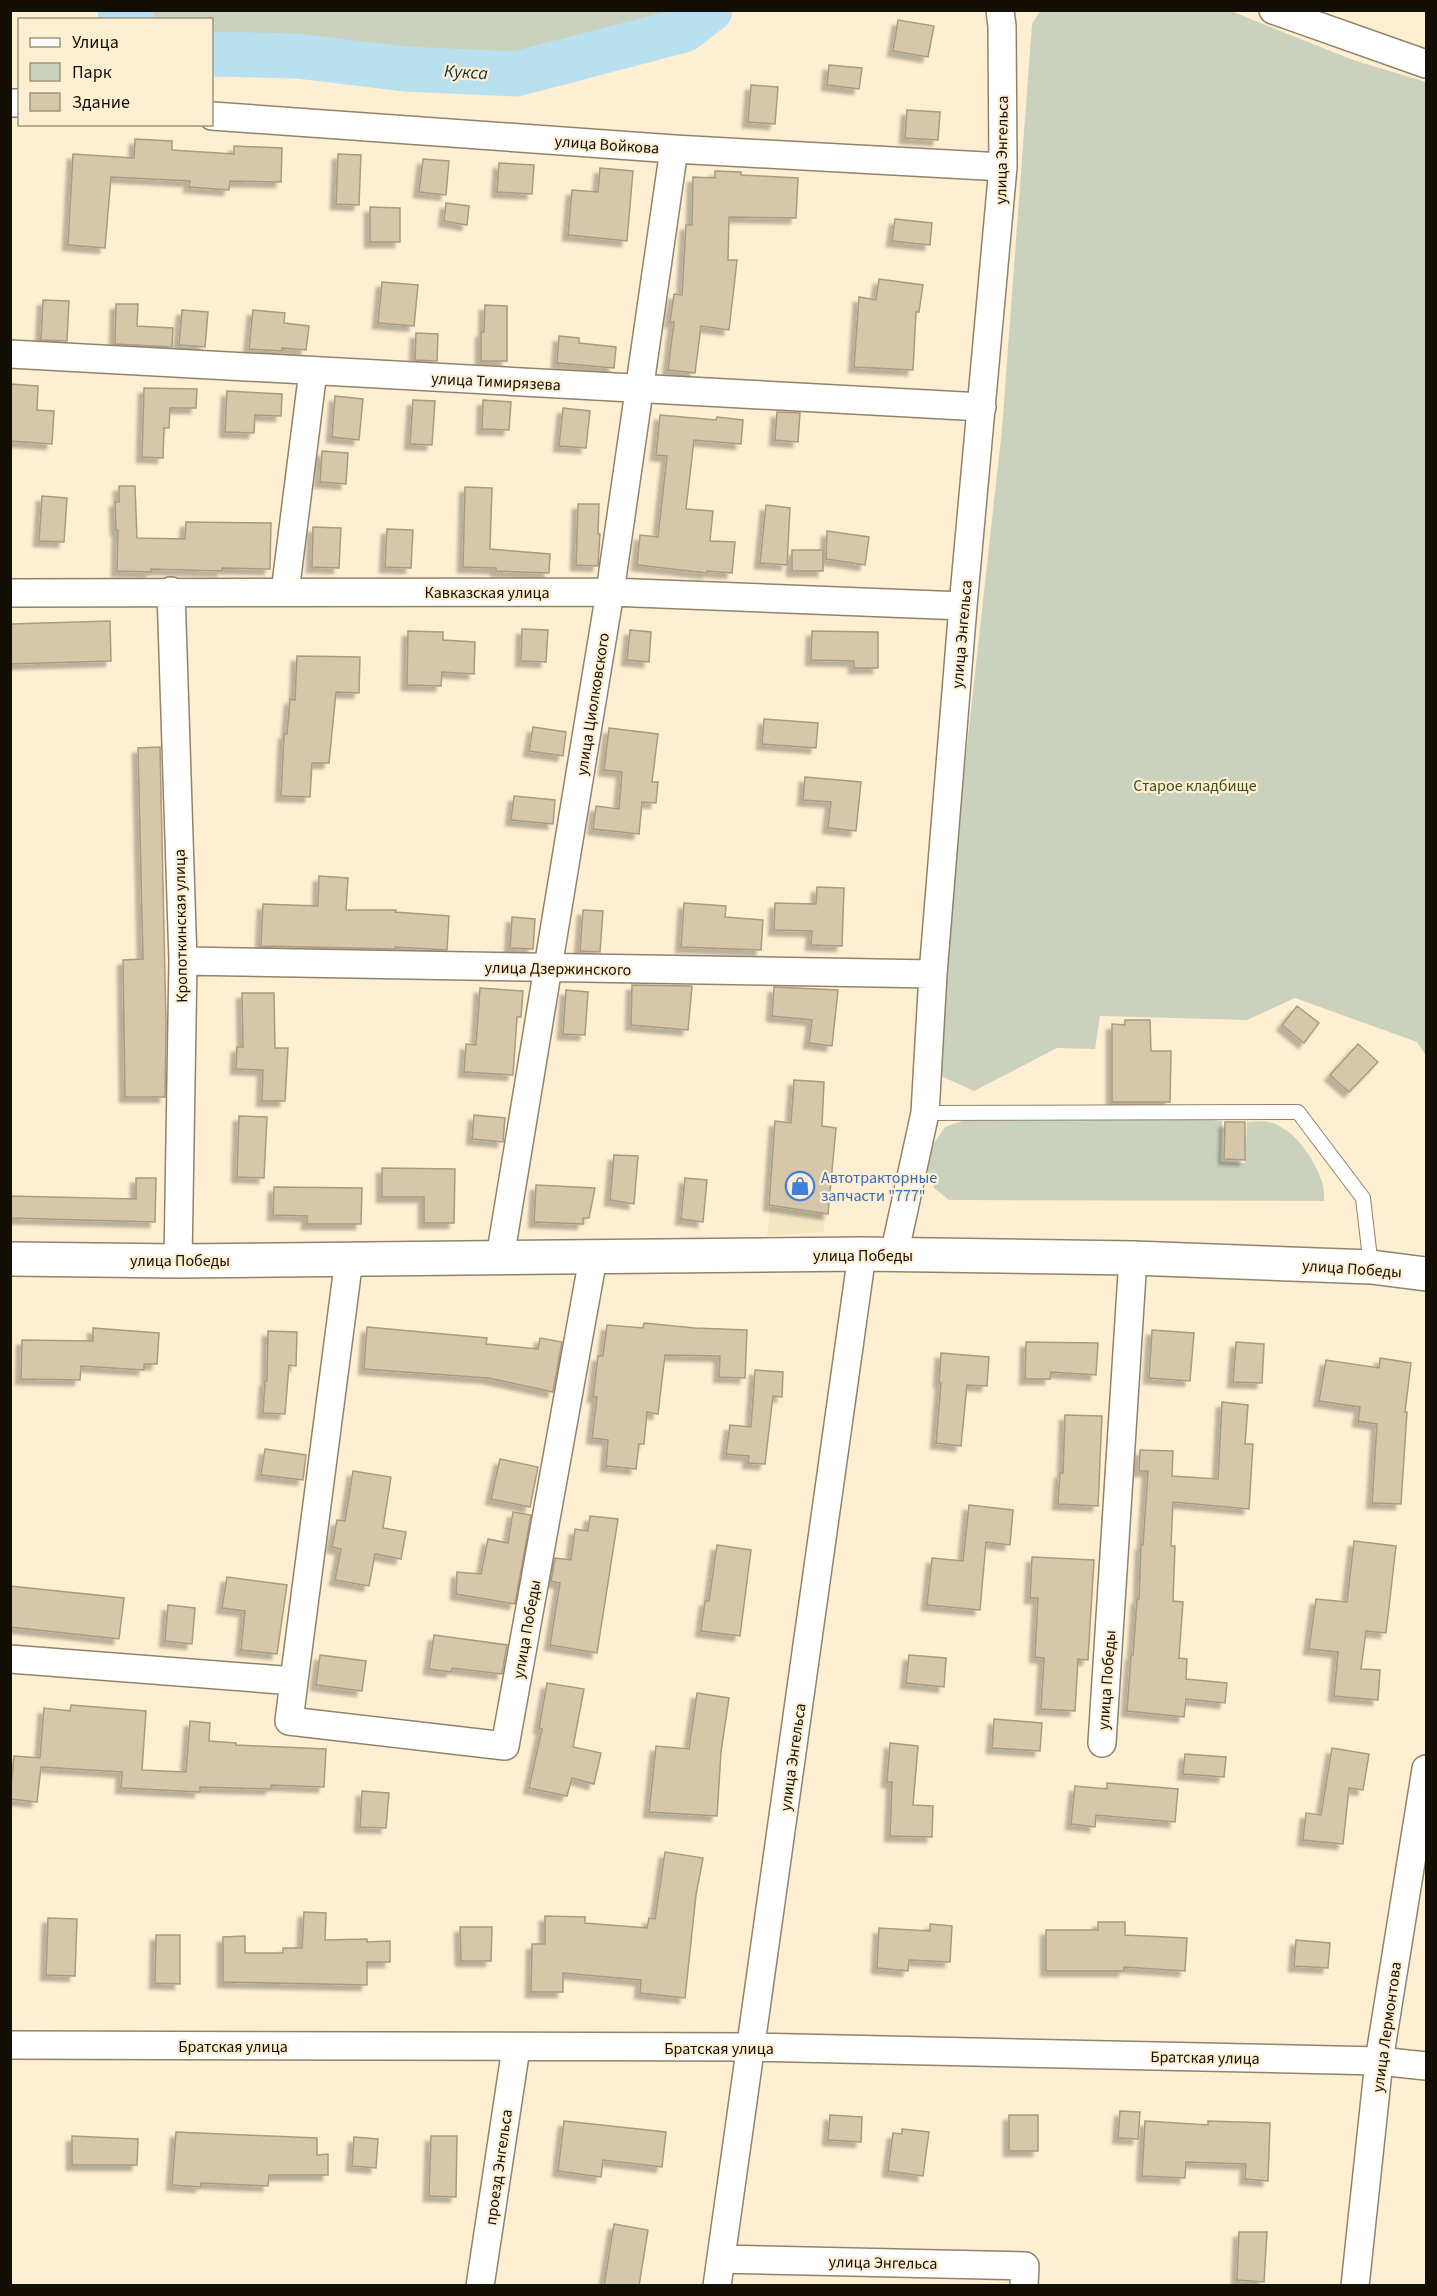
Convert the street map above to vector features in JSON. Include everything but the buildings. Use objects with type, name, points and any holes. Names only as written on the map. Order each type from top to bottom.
[{"type":"street","points":[[1274,10],[1426,63]]},
{"type":"street","name":"улица Энгельса","points":[[894,1255],[925,1113],[933,974],[963,606],[1003,167],[1005,16]]},
{"type":"street","name":"улица Войкова","points":[[213,117],[674,149],[1003,167]]},
{"type":"street","name":"улица Циолковского","points":[[500,1258],[610,592],[674,149]]},
{"type":"street","name":"улица Тимирязева","points":[[10,354],[982,407]]},
{"type":"street","points":[[285,592],[313,371]]},
{"type":"street","name":"Кропоткинская улица","points":[[171,591],[183,961],[178,1261]]},
{"type":"street","name":"Кавказская улица","points":[[10,593],[610,592],[963,606]]},
{"type":"street","name":"улица Дзержинского","points":[[183,961],[933,974]]},
{"type":"street","name":"улица Энгельса","points":[[717,2286],[862,1254]]},
{"type":"street","name":"улица Победы","points":[[10,1259],[178,1261],[862,1254],[1133,1258],[1371,1267],[1426,1274]]},
{"type":"street","name":"улица Победы","points":[[349,1259],[289,1721],[505,1746],[593,1258]]},
{"type":"street","name":"улица Победы","points":[[1102,1743],[1133,1258]]},
{"type":"street","points":[[10,1659],[294,1681]]},
{"type":"street","name":"улица Лермонтова","points":[[1355,2286],[1379,2061],[1426,1769]]},
{"type":"street","name":"Братская улица","points":[[10,2045],[752,2047],[1379,2061],[1426,2066]]},
{"type":"street","name":"проезд Энгельса","points":[[480,2286],[516,2048]]},
{"type":"street","name":"улица Энгельса","points":[[721,2259],[1025,2265],[1024,2286]]},
{"type":"lane","points":[[925,1113],[1298,1112],[1363,1198],[1371,1267]]},
{"type":"green space","points":[[133,11],[691,11],[634,33],[508,62],[213,40],[213,18],[153,18]]},
{"type":"green space","name":"Старое кладбище","points":[[1040,11],[1231,11],[1353,60],[1426,82],[1426,1056],[1417,1042],[1295,998],[1247,1020],[1100,1016],[1095,1049],[1057,1048],[974,1091],[941,1076],[934,1045],[1002,429],[1032,24]]},
{"type":"green space","points":[[971,1118],[1191,1118],[1222,1121],[1221,1162],[1245,1163],[1247,1122],[1271,1123],[1293,1136],[1311,1158],[1322,1182],[1324,1201],[949,1200],[934,1188],[927,1170],[931,1148],[945,1127]]},
{"type":"sand","points":[[770,1207],[828,1214],[823,1232],[767,1236]]},
{"type":"waterway","name":"Кукса","points":[[120,10],[121,14],[128,18]]},
{"type":"waterway","name":"Кукса","points":[[213,54],[297,56],[405,69],[516,74],[684,30],[710,10]]},
{"type":"place","name":"Автотракторные запчасти \"777\"","points":[[800,1186]]}]
